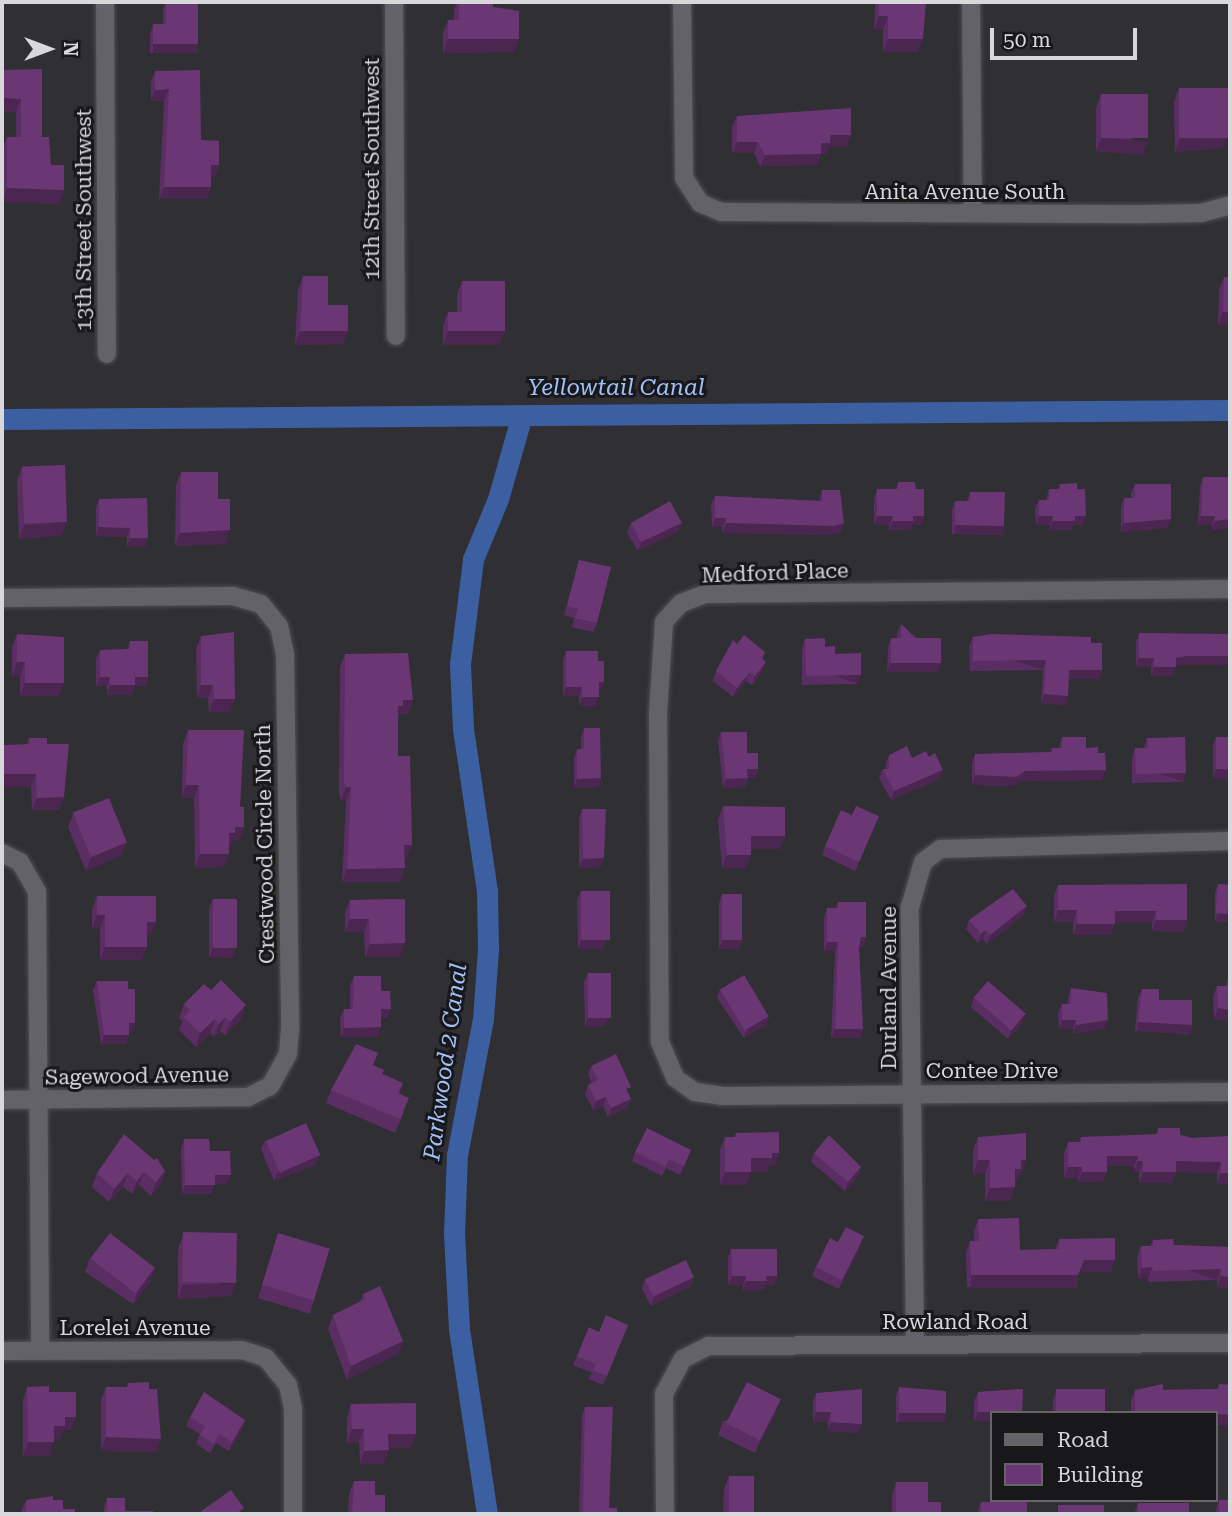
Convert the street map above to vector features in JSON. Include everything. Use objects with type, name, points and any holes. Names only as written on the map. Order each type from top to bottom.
[{"type":"street","name":"13th Street Southwest","points":[[105,2],[107,354]]},
{"type":"street","name":"12th Street Southwest","points":[[394,2],[396,336]]},
{"type":"street","name":"Anita Avenue South","points":[[682,2],[684,178],[700,203],[721,212],[769,216],[1200,214],[1230,205]]},
{"type":"street","points":[[971,2],[973,214]]},
{"type":"street","name":"Medford Place","points":[[675,1078],[660,1042],[658,713],[659,644],[664,622],[681,603],[705,594],[1230,589]]},
{"type":"street","name":"Crestwood Circle North","points":[[2,598],[233,596],[261,604],[279,626],[285,654],[290,1030],[288,1054],[270,1086]]},
{"type":"street","name":"Durland Avenue","points":[[915,1345],[910,907],[923,862],[940,849],[1230,841]]},
{"type":"street","points":[[2,853],[20,862],[37,892],[40,1351]]},
{"type":"street","name":"Contee Drive","points":[[675,1078],[695,1092],[722,1096],[1230,1092]]},
{"type":"street","name":"Sagewood Avenue","points":[[2,1100],[248,1097],[270,1086]]},
{"type":"street","name":"Rowland Road","points":[[665,1514],[664,1394],[682,1359],[709,1346],[1230,1343]]},
{"type":"street","name":"Lorelei Avenue","points":[[2,1352],[242,1350],[266,1358],[288,1385],[293,1408],[293,1514]]},
{"type":"building","points":[[166,2],[198,2],[198,44],[153,44],[153,24],[166,24]]},
{"type":"building","points":[[459,2],[493,2],[493,7],[519,11],[519,39],[448,39],[448,20],[459,20]]},
{"type":"building","points":[[879,2],[926,2],[923,39],[888,39],[888,16],[879,16]]},
{"type":"building","points":[[42,69],[42,137],[49,137],[51,165],[64,165],[64,190],[7,188],[7,137],[21,137],[21,99],[2,98],[2,70]]},
{"type":"building","points":[[200,70],[201,140],[219,141],[219,165],[211,165],[211,187],[164,187],[169,89],[155,90],[155,71]]},
{"type":"building","points":[[1179,88],[1228,88],[1228,138],[1179,138]]},
{"type":"building","points":[[1101,94],[1148,94],[1148,138],[1101,138]]},
{"type":"building","points":[[851,108],[851,135],[830,135],[830,143],[821,143],[821,154],[765,155],[758,142],[737,142],[737,116]]},
{"type":"building","points":[[303,276],[328,276],[328,305],[348,305],[348,331],[300,331]]},
{"type":"building","points":[[1224,277],[1230,277],[1230,312],[1223,312]]},
{"type":"building","points":[[462,281],[505,281],[505,331],[448,331],[448,312],[462,312]]},
{"type":"building","points":[[65,465],[67,522],[24,523],[22,467]]},
{"type":"building","points":[[181,472],[218,472],[218,499],[230,499],[230,530],[180,533]]},
{"type":"building","points":[[1203,477],[1230,477],[1230,519],[1215,521],[1215,516],[1201,516]]},
{"type":"building","points":[[898,482],[915,482],[916,489],[924,489],[924,516],[913,516],[913,521],[893,521],[893,516],[877,516],[877,489],[898,489]]},
{"type":"building","points":[[1077,483],[1077,489],[1085,489],[1086,516],[1075,516],[1075,521],[1053,521],[1053,516],[1039,516],[1039,500],[1049,500],[1049,489],[1060,489],[1060,484]]},
{"type":"building","points":[[1135,484],[1171,484],[1171,519],[1124,523],[1124,498],[1135,498]]},
{"type":"building","points":[[822,490],[840,490],[844,523],[834,526],[726,523],[726,518],[715,518],[715,496],[822,501]]},
{"type":"building","points":[[970,492],[1005,492],[1004,526],[955,525],[955,501],[970,501]]},
{"type":"building","points":[[147,498],[148,538],[130,538],[130,528],[99,527],[99,499]]},
{"type":"building","points":[[670,501],[682,523],[641,542],[631,523]]},
{"type":"building","points":[[579,560],[611,567],[597,623],[575,618],[578,609],[567,606]]},
{"type":"building","points":[[901,624],[916,638],[941,638],[941,663],[891,663],[891,638],[901,638]]},
{"type":"building","points":[[234,632],[235,699],[214,699],[213,685],[201,685],[201,636]]},
{"type":"building","points":[[1139,633],[1230,634],[1230,656],[1186,656],[1176,658],[1176,667],[1154,667],[1154,658],[1139,658]]},
{"type":"building","points":[[17,634],[64,637],[64,683],[25,683],[25,662],[17,662]]},
{"type":"building","points":[[991,634],[1091,637],[1091,643],[1102,643],[1102,670],[1069,670],[1068,696],[1044,694],[1046,660],[973,661],[973,637]]},
{"type":"building","points":[[744,635],[765,652],[761,658],[766,662],[755,676],[750,672],[737,688],[716,671],[733,640],[737,644]]},
{"type":"building","points":[[825,638],[825,647],[835,646],[835,654],[861,653],[861,675],[806,676],[805,639]]},
{"type":"building","points":[[130,641],[148,641],[148,677],[135,677],[135,685],[110,685],[110,677],[100,677],[100,650],[130,649]]},
{"type":"building","points":[[566,651],[598,651],[598,661],[604,661],[604,682],[599,682],[599,697],[582,697],[582,687],[566,687]]},
{"type":"building","points":[[408,653],[413,700],[403,700],[403,706],[398,706],[398,756],[410,756],[412,845],[404,845],[405,868],[347,869],[351,787],[346,787],[344,781],[345,654]]},
{"type":"building","points":[[584,728],[600,728],[601,778],[577,779],[577,749],[584,749]]},
{"type":"building","points":[[188,730],[244,730],[240,807],[244,807],[244,827],[235,827],[235,833],[229,833],[229,854],[200,854],[199,785],[186,785]]},
{"type":"building","points":[[721,732],[747,732],[747,753],[758,753],[758,769],[747,769],[748,778],[726,779]]},
{"type":"building","points":[[1062,737],[1086,737],[1086,748],[1098,747],[1098,753],[1105,753],[1106,770],[1025,771],[1016,777],[975,775],[975,754],[1052,752],[1052,748],[1062,748]]},
{"type":"building","points":[[1185,737],[1186,773],[1136,774],[1135,748],[1148,748],[1147,738]]},
{"type":"building","points":[[1216,737],[1230,737],[1230,769],[1216,769]]},
{"type":"building","points":[[29,738],[47,738],[47,744],[69,744],[64,797],[37,798],[36,774],[2,774],[2,745],[30,744]]},
{"type":"building","points":[[907,746],[912,758],[926,751],[929,757],[935,753],[943,770],[894,791],[883,769],[889,769],[889,755]]},
{"type":"building","points":[[109,798],[127,843],[91,857],[73,813]]},
{"type":"building","points":[[723,806],[785,807],[785,836],[751,836],[751,855],[727,855]]},
{"type":"building","points":[[856,806],[879,816],[859,862],[825,846],[841,810],[852,815]]},
{"type":"building","points":[[582,809],[606,809],[604,858],[583,859]]},
{"type":"building","points":[[1187,884],[1187,920],[1156,920],[1156,911],[1115,911],[1115,924],[1077,924],[1077,910],[1058,910],[1058,885]]},
{"type":"building","points":[[1218,884],[1230,885],[1227,914],[1215,913]]},
{"type":"building","points":[[1013,889],[1027,906],[990,935],[986,930],[981,934],[969,920]]},
{"type":"building","points":[[581,891],[610,891],[610,940],[581,940]]},
{"type":"building","points":[[722,894],[742,894],[742,940],[722,940]]},
{"type":"building","points":[[97,896],[156,896],[156,922],[147,922],[147,947],[105,947],[105,915],[97,915]]},
{"type":"building","points":[[213,899],[237,899],[237,948],[213,948]]},
{"type":"building","points":[[405,899],[405,943],[370,944],[369,919],[350,919],[350,900]]},
{"type":"building","points":[[838,902],[866,902],[866,937],[861,937],[859,948],[863,1029],[835,1029],[838,942],[827,942],[827,908],[838,908]]},
{"type":"building","points":[[588,973],[611,973],[611,1018],[588,1018]]},
{"type":"building","points":[[744,975],[769,1016],[745,1031],[720,989]]},
{"type":"building","points":[[1229,975],[1230,1010],[1218,1008],[1217,986],[1229,986]]},
{"type":"building","points":[[354,976],[381,976],[381,991],[390,991],[391,1009],[381,1009],[381,1027],[344,1028],[344,1009],[353,1009]]},
{"type":"building","points":[[221,980],[246,1005],[230,1022],[225,1017],[219,1024],[215,1019],[200,1033],[184,1017],[190,1010],[184,1004],[204,984],[211,990]]},
{"type":"building","points":[[97,981],[128,981],[128,989],[135,989],[135,1023],[129,1023],[129,1035],[104,1035]]},
{"type":"building","points":[[988,981],[1026,1014],[1011,1030],[974,998]]},
{"type":"building","points":[[1071,988],[1107,993],[1108,1020],[1076,1025],[1076,1020],[1062,1020],[1062,1004],[1071,1004]]},
{"type":"building","points":[[1142,989],[1159,989],[1159,1000],[1192,1000],[1192,1025],[1138,1022]]},
{"type":"building","points":[[356,1044],[378,1053],[373,1065],[384,1070],[382,1074],[403,1083],[398,1093],[409,1098],[400,1119],[331,1090]]},
{"type":"building","points":[[616,1054],[631,1087],[626,1089],[631,1099],[611,1108],[606,1097],[596,1101],[588,1085],[598,1080],[591,1066]]},
{"type":"building","points":[[306,1123],[320,1155],[280,1173],[266,1141]]},
{"type":"building","points":[[647,1128],[691,1150],[684,1166],[669,1159],[665,1167],[635,1152]]},
{"type":"building","points":[[1158,1128],[1180,1128],[1180,1135],[1192,1138],[1230,1136],[1230,1173],[1221,1173],[1221,1162],[1176,1161],[1176,1172],[1143,1172],[1143,1161],[1138,1161],[1138,1156],[1107,1156],[1107,1172],[1082,1172],[1082,1167],[1068,1167],[1068,1142],[1081,1142],[1081,1137],[1158,1134]]},
{"type":"building","points":[[779,1132],[779,1153],[772,1153],[772,1158],[751,1158],[751,1172],[725,1172],[725,1137],[736,1137],[736,1133]]},
{"type":"building","points":[[1026,1133],[1026,1160],[1021,1160],[1021,1169],[1015,1169],[1015,1187],[990,1188],[990,1160],[978,1160],[978,1137]]},
{"type":"building","points":[[124,1134],[154,1160],[157,1158],[165,1171],[156,1182],[144,1172],[137,1181],[128,1173],[114,1189],[97,1173]]},
{"type":"building","points":[[829,1135],[861,1167],[848,1182],[814,1153]]},
{"type":"building","points":[[184,1139],[209,1139],[210,1151],[230,1151],[231,1175],[215,1175],[215,1185],[185,1185]]},
{"type":"building","points":[[1019,1218],[1020,1250],[1059,1249],[1059,1239],[1115,1238],[1115,1260],[1084,1260],[1078,1275],[971,1275],[970,1241],[979,1241],[978,1219]]},
{"type":"building","points":[[846,1227],[864,1236],[842,1280],[816,1267],[830,1238],[838,1242]]},
{"type":"building","points":[[183,1232],[237,1233],[236,1283],[182,1282]]},
{"type":"building","points":[[110,1233],[155,1268],[135,1293],[90,1258]]},
{"type":"building","points":[[278,1233],[330,1249],[314,1300],[262,1285]]},
{"type":"building","points":[[1173,1239],[1174,1245],[1230,1247],[1230,1277],[1221,1276],[1221,1269],[1153,1271],[1152,1267],[1142,1268],[1141,1246],[1153,1246],[1153,1240]]},
{"type":"building","points":[[731,1249],[777,1249],[777,1276],[766,1276],[767,1281],[746,1281],[746,1276],[732,1276]]},
{"type":"building","points":[[686,1260],[694,1277],[653,1296],[645,1279]]},
{"type":"building","points":[[380,1286],[403,1341],[351,1366],[333,1315],[365,1299],[363,1294]]},
{"type":"building","points":[[606,1315],[628,1325],[607,1376],[593,1370],[596,1364],[577,1356],[589,1327],[599,1332]]},
{"type":"building","points":[[149,1382],[149,1389],[157,1389],[161,1439],[106,1437],[106,1387],[128,1387],[128,1383]]},
{"type":"building","points":[[747,1382],[781,1399],[760,1440],[726,1423]]},
{"type":"building","points":[[1163,1384],[1163,1390],[1219,1389],[1219,1384],[1230,1385],[1230,1415],[1218,1414],[1218,1411],[1135,1411],[1135,1390]]},
{"type":"building","points":[[49,1386],[49,1392],[76,1392],[76,1417],[65,1417],[65,1426],[54,1426],[54,1442],[28,1442],[27,1387]]},
{"type":"building","points":[[899,1387],[946,1391],[946,1413],[899,1413]]},
{"type":"building","points":[[862,1389],[862,1424],[831,1422],[831,1412],[816,1412],[816,1393]]},
{"type":"building","points":[[1023,1389],[1022,1411],[978,1412],[978,1392]]},
{"type":"building","points":[[1056,1389],[1105,1389],[1105,1411],[1056,1411]]},
{"type":"building","points":[[204,1392],[245,1420],[232,1442],[219,1434],[214,1444],[200,1435],[205,1426],[190,1417]]},
{"type":"building","points":[[416,1403],[416,1434],[388,1434],[389,1450],[364,1451],[364,1429],[352,1429],[351,1404]]},
{"type":"building","points":[[585,1407],[613,1407],[609,1508],[617,1508],[617,1514],[583,1514]]},
{"type":"building","points":[[729,1476],[754,1476],[754,1514],[729,1514]]},
{"type":"building","points":[[354,1481],[375,1481],[375,1495],[385,1495],[385,1512],[402,1514],[352,1514]]},
{"type":"building","points":[[896,1482],[928,1482],[928,1502],[941,1502],[941,1512],[948,1514],[896,1514]]},
{"type":"building","points":[[231,1490],[244,1508],[236,1514],[197,1514]]},
{"type":"building","points":[[53,1496],[53,1500],[63,1500],[63,1509],[75,1509],[75,1514],[26,1514],[26,1500]]},
{"type":"building","points":[[107,1498],[125,1498],[125,1511],[153,1511],[153,1514],[107,1514]]},
{"type":"building","points":[[1219,1500],[1230,1500],[1230,1514],[1219,1514]]},
{"type":"building","points":[[981,1502],[1027,1502],[1027,1514],[981,1514]]},
{"type":"building","points":[[1138,1503],[1189,1503],[1189,1514],[1138,1514]]},
{"type":"building","points":[[1058,1505],[1104,1505],[1104,1514],[1058,1514]]},
{"type":"waterway","name":"Yellowtail Canal","points":[[2,419],[1230,410]]},
{"type":"waterway","name":"Parkwood 2 Canal","points":[[487,1514],[459,1329],[454,1233],[457,1155],[483,1019],[488,949],[487,891],[463,728],[460,664],[473,559],[498,499],[522,415]]}]
